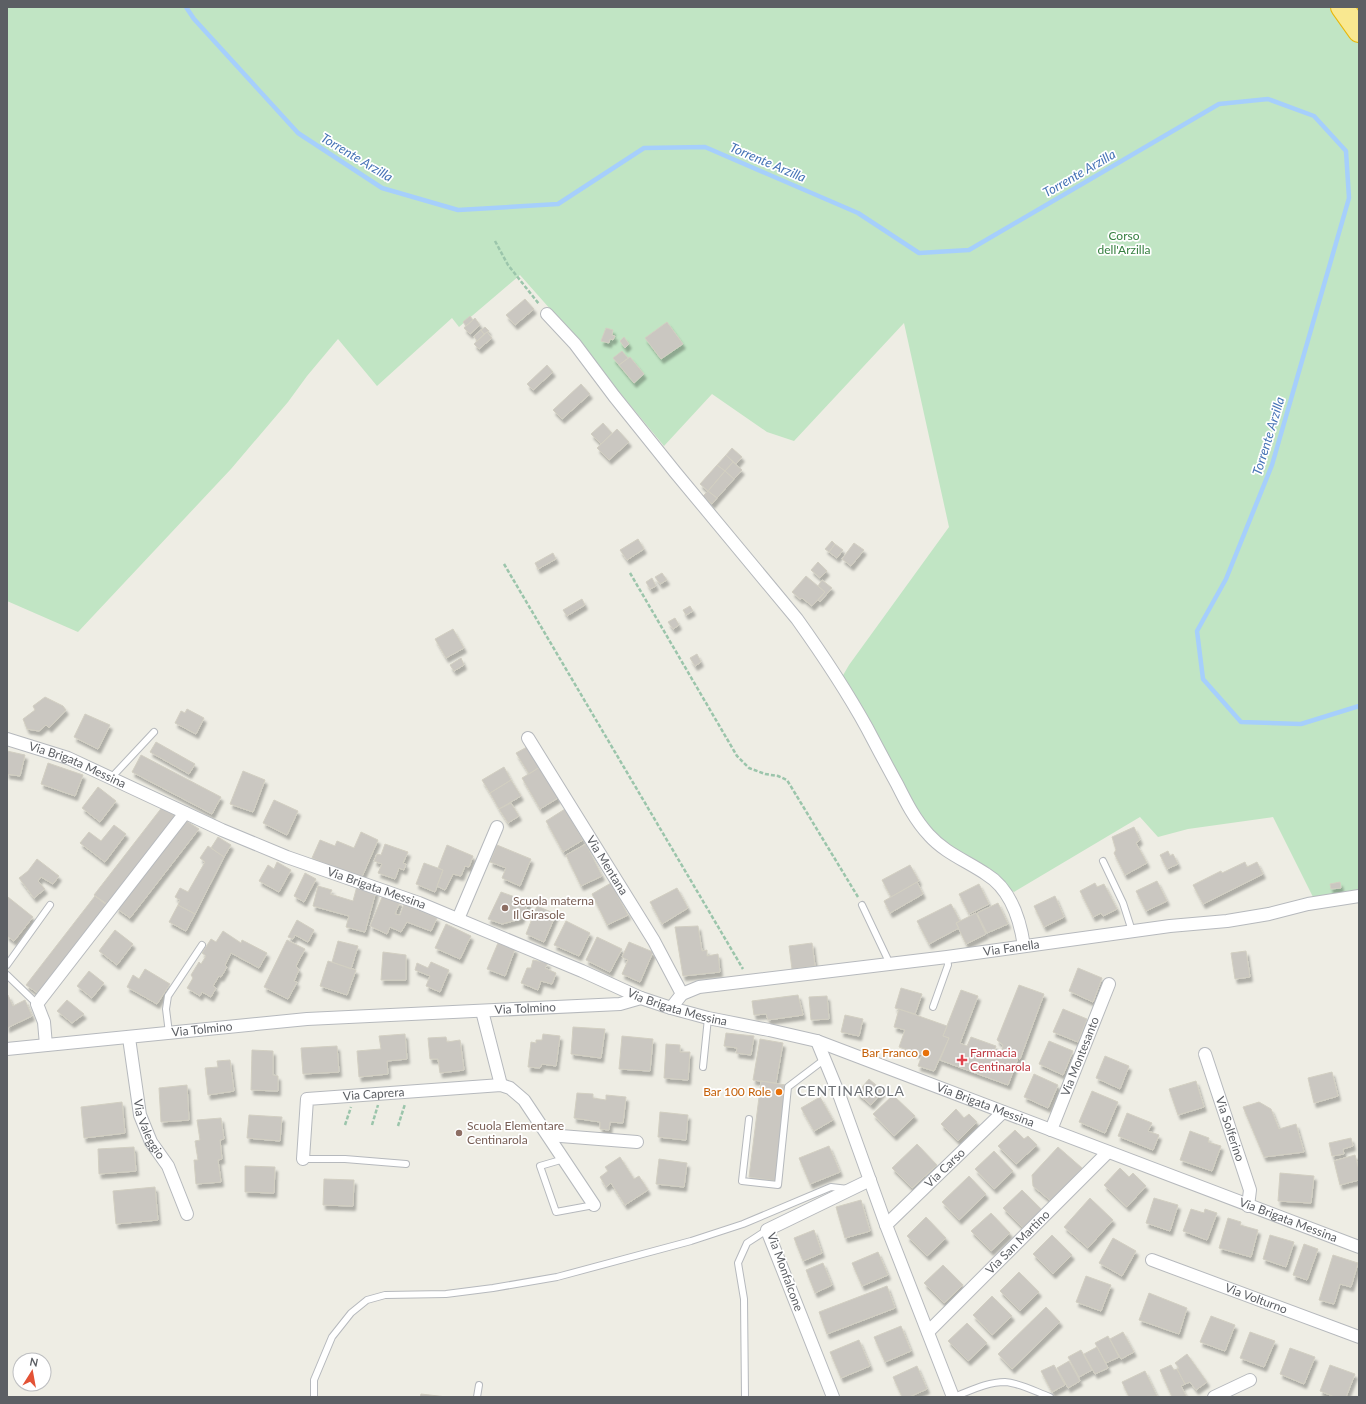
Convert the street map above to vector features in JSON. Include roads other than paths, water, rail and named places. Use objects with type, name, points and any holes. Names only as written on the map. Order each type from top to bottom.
[{"type":"highway","points":[[1342,7],[1359,31]]},
{"type":"street","points":[[547,314],[575,344],[614,396],[675,472],[816,644],[860,715],[917,821],[943,849],[987,874],[1002,887],[1017,913],[1022,928],[1024,946]]},
{"type":"street","name":"Via Mentana","points":[[528,738],[654,941],[682,994]]},
{"type":"street","name":"Via Brigata Messina","points":[[7,739],[68,758],[222,830],[287,857],[419,903],[574,968],[641,998],[708,1018],[817,1041],[1359,1247]]},
{"type":"street","points":[[46,1045],[44,1022],[37,1004],[185,813]]},
{"type":"street","points":[[458,919],[497,827]]},
{"type":"street","name":"Via Fanella","points":[[682,994],[699,987],[947,957],[1170,926],[1243,919],[1308,904],[1359,896]]},
{"type":"street","name":"Via Montesanto","points":[[1051,1130],[1109,984]]},
{"type":"street","points":[[671,1008],[682,994]]},
{"type":"street","name":"Via Tolmino","points":[[7,1049],[307,1019],[620,1004],[641,998]]},
{"type":"street","points":[[482,1011],[501,1085],[510,1088],[524,1100],[594,1205]]},
{"type":"street","name":"Via Valeggio","points":[[129,1038],[140,1115],[151,1142],[168,1166],[187,1214]]},
{"type":"street","points":[[817,1041],[840,1097],[886,1225],[953,1397]]},
{"type":"street","name":"Via Solferino","points":[[1205,1054],[1250,1190],[1248,1206]]},
{"type":"street","name":"Via Caprera","points":[[303,1159],[307,1099],[501,1085]]},
{"type":"street","name":"Via Carso","points":[[886,1225],[1003,1112]]},
{"type":"street","points":[[548,1135],[637,1142]]},
{"type":"street","name":"Via San Martino","points":[[928,1332],[1108,1152]]},
{"type":"street","name":"Via Monfalcone","points":[[833,1397],[767,1230],[870,1180]]},
{"type":"street","name":"Via Volturno","points":[[1152,1260],[1359,1337]]},
{"type":"street","points":[[1214,1397],[1250,1380]]},
{"type":"lane","points":[[111,778],[154,732]]},
{"type":"lane","points":[[1104,861],[1123,903],[1132,931]]},
{"type":"lane","points":[[7,965],[50,905]]},
{"type":"lane","points":[[862,905],[890,964]]},
{"type":"lane","points":[[168,1033],[166,1009],[168,996],[202,944]]},
{"type":"lane","points":[[933,1007],[948,965],[947,957]]},
{"type":"lane","points":[[7,975],[37,1004]]},
{"type":"lane","points":[[703,1067],[708,1018]]},
{"type":"lane","points":[[749,1119],[742,1181],[778,1185],[788,1087],[825,1059]]},
{"type":"lane","points":[[303,1159],[346,1159],[406,1164]]},
{"type":"lane","points":[[564,1159],[540,1166],[556,1212],[594,1205]]},
{"type":"lane","points":[[314,1397],[314,1380],[332,1337],[351,1313],[367,1300],[385,1295],[446,1294],[557,1277],[691,1241],[743,1224],[831,1187],[851,1189]]},
{"type":"lane","points":[[745,1397],[744,1299],[738,1263],[747,1243],[767,1230]]},
{"type":"lane","points":[[953,1397],[984,1386],[1005,1382],[1017,1384],[1050,1397]]},
{"type":"lane","points":[[477,1397],[479,1385]]},
{"type":"waterway","name":"Torrente Arzilla","points":[[186,7],[194,19],[298,133],[382,188],[458,210],[558,204],[644,148],[705,147],[858,213],[919,253],[969,250],[1219,104],[1268,99],[1314,116],[1346,151],[1349,198],[1272,465],[1226,579],[1197,631],[1203,679],[1241,722],[1301,724],[1359,706]]},
{"type":"place","name":"Scuola materna Il Girasole","points":[[505,908]]},
{"type":"place","name":"Bar Franco","points":[[926,1053]]},
{"type":"place","name":"Farmacia Centinarola","points":[[962,1060]]},
{"type":"place","name":"Bar 100 Role","points":[[779,1092]]},
{"type":"place","name":"Scuola Elementare Centinarola","points":[[459,1133]]},
{"type":"district","name":"CENTINAROLA","points":[[851,1091]]},
{"type":"park label","name":"Corso dell'Arzilla","points":[[1124,243]]}]
